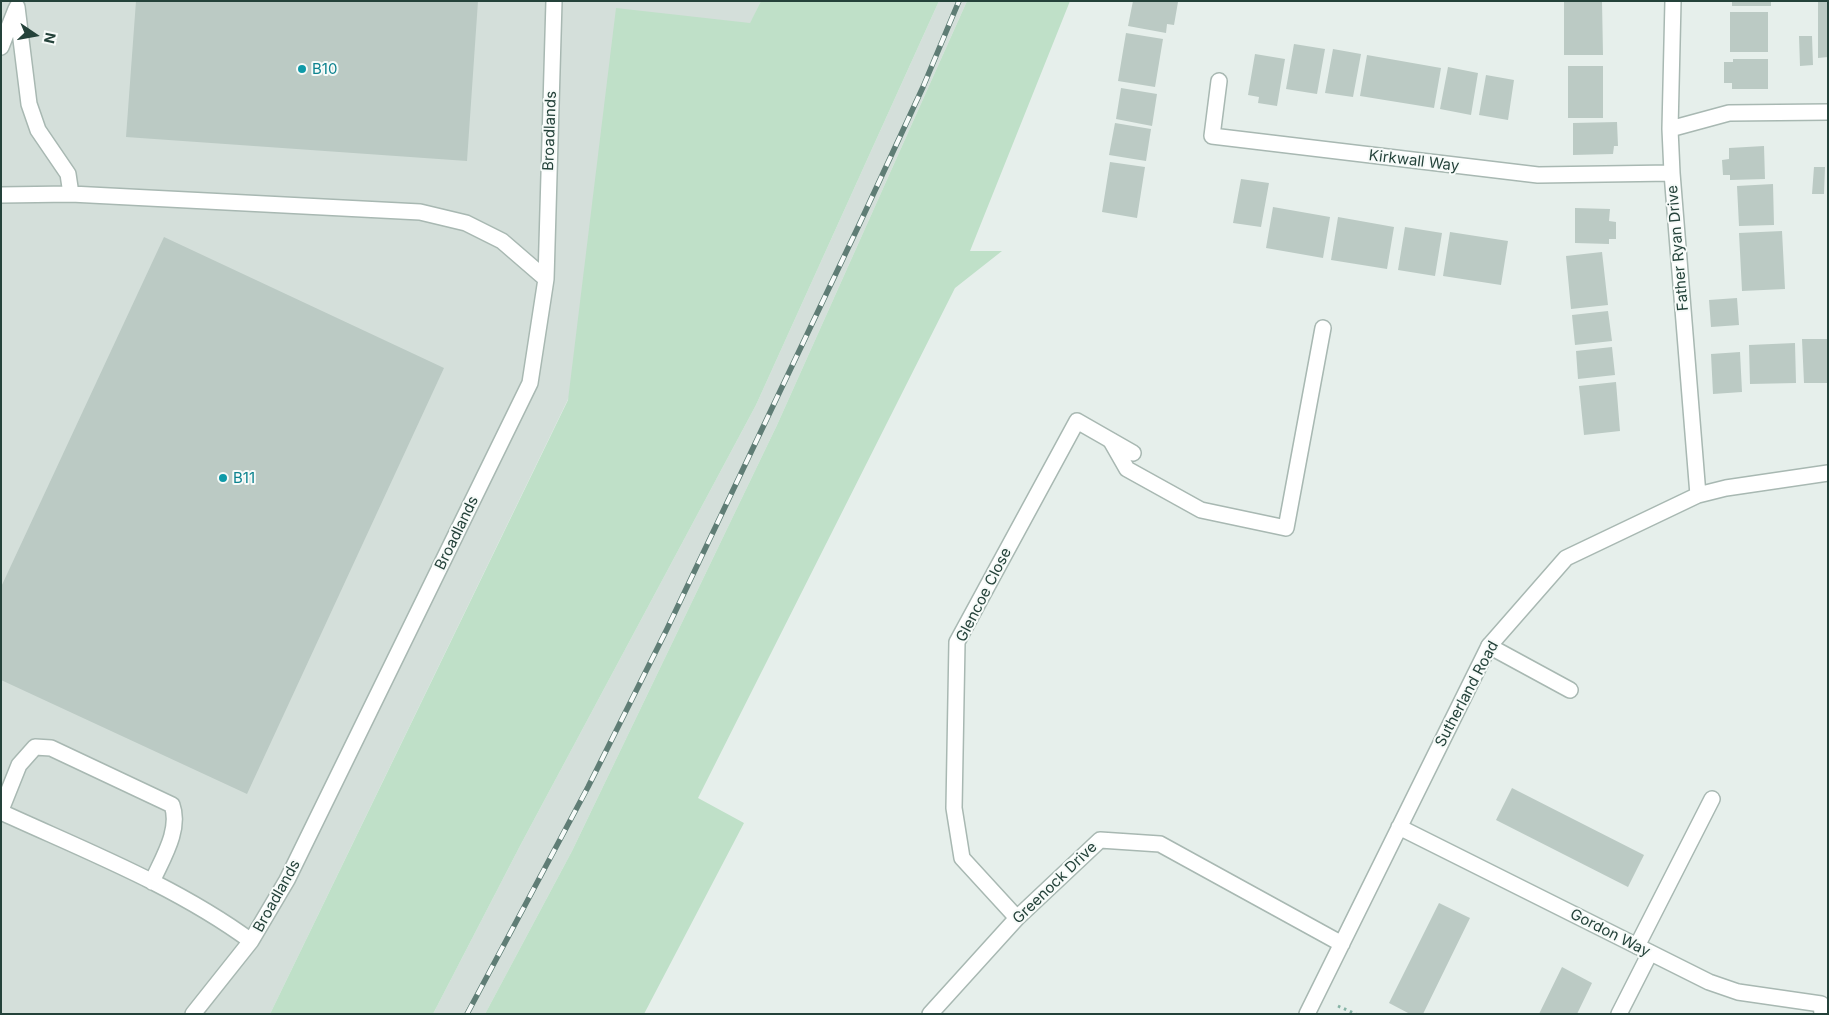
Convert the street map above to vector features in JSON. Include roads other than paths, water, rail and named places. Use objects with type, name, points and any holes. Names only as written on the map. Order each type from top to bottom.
[{"type":"street","name":"Broadlands","points":[[193,1014],[252,941],[287,880],[530,383],[546,279],[554,1]]},
{"type":"street","name":"Father Ryan Drive","points":[[1673,1],[1670,129],[1672,173],[1698,495]]},
{"type":"street","points":[[17,4],[29,104],[38,130],[68,174],[71,194]]},
{"type":"street","points":[[1,47],[17,4]]},
{"type":"street","name":"Kirkwall Way","points":[[1219,81],[1212,136],[1538,175],[1672,173]]},
{"type":"street","points":[[1670,129],[1728,113],[1828,112]]},
{"type":"street","points":[[1,195],[71,194],[420,212],[466,223],[502,241],[546,279]]},
{"type":"street","points":[[1111,441],[1128,469],[1200,510],[1286,528],[1323,328]]},
{"type":"street","name":"Glencoe Close","points":[[1017,918],[962,858],[954,808],[957,642],[1077,421],[1133,453]]},
{"type":"street","name":"Sutherland Road","points":[[1307,1014],[1489,646],[1566,558],[1698,495],[1726,488],[1828,473]]},
{"type":"street","points":[[1489,646],[1570,690]]},
{"type":"street","points":[[152,882],[174,828],[176,816],[172,805],[155,795],[52,748],[35,747],[19,765],[1,811],[152,882],[221,919],[252,941]]},
{"type":"street","points":[[1620,1014],[1643,949],[1712,799]]},
{"type":"street","name":"Gordon Way","points":[[1399,827],[1709,982],[1738,992],[1821,1004],[1822,1014]]},
{"type":"street","name":"Greenock Drive","points":[[930,1014],[1017,918],[1100,840],[1160,844],[1342,944]]},
{"type":"railway","points":[[467,1014],[588,787],[667,629],[859,225],[923,87],[959,1]]},
{"type":"place","name":"B10","points":[[302,69]]},
{"type":"place","name":"B11","points":[[223,478]]}]
